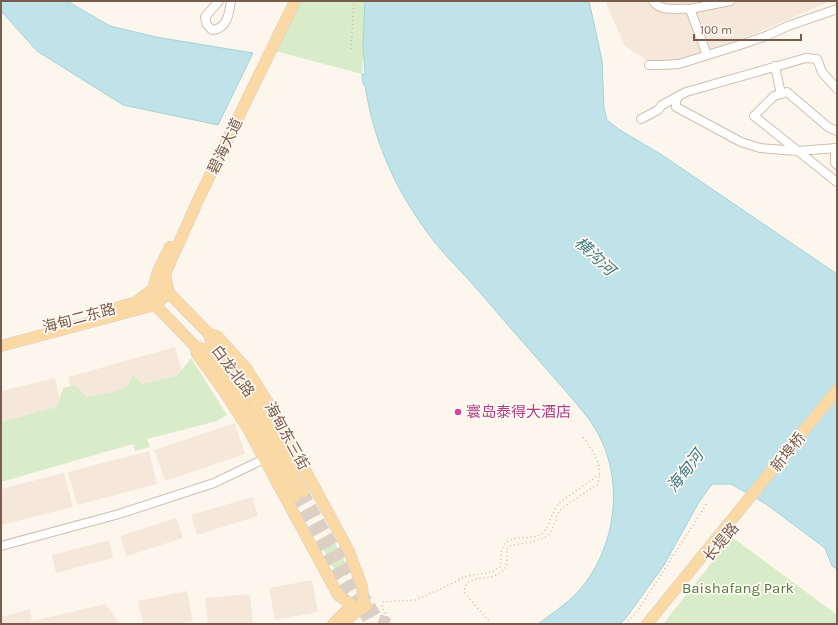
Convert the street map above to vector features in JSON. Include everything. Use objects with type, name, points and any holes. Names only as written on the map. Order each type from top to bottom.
[{"type":"main road","name":"碧海大道","points":[[153,289],[158,271],[291,1]]},
{"type":"main road","name":"碧海大道","points":[[169,293],[165,274],[200,196],[295,1]]},
{"type":"main road","points":[[156,305],[153,289],[169,293]]},
{"type":"main road","name":"海甸二东路","points":[[1,338],[136,302],[153,289]]},
{"type":"main road","points":[[156,305],[169,293]]},
{"type":"main road","name":"海甸东三街","points":[[156,305],[195,346],[197,354],[237,410],[338,595],[354,608],[365,603],[362,586],[349,551],[266,398],[246,368],[217,336],[209,334],[169,293]]},
{"type":"main road","name":"海甸二东路","points":[[1,346],[156,305]]},
{"type":"main road","name":"白龙北路","points":[[195,346],[203,349],[238,396],[298,494],[252,396],[238,375],[210,341],[209,334]]},
{"type":"main road","name":"新埠桥","points":[[740,515],[837,390]]},
{"type":"main road","name":"新埠桥","points":[[740,515],[837,402]]},
{"type":"main road","points":[[648,624],[740,515]]},
{"type":"main road","name":"长堤路","points":[[656,624],[740,515]]},
{"type":"main road","points":[[334,624],[354,608]]},
{"type":"main road","points":[[343,624],[354,608]]},
{"type":"street","points":[[219,1],[206,17],[207,25],[212,30],[219,30],[225,24],[231,1]]},
{"type":"street","points":[[653,1],[661,8],[690,9],[730,1]]},
{"type":"street","points":[[690,9],[707,55]]},
{"type":"street","points":[[648,65],[679,64],[766,36],[788,26],[837,9]]},
{"type":"street","points":[[641,119],[658,110],[662,105],[686,92],[806,58],[817,59],[822,72],[837,89]]},
{"type":"street","points":[[775,66],[781,94]]},
{"type":"street","points":[[837,130],[828,127],[787,92],[774,96],[754,116],[837,182]]},
{"type":"street","points":[[678,97],[676,101],[676,108],[741,142],[760,148],[797,151],[836,148],[835,163],[837,164]]},
{"type":"street","points":[[1,546],[119,514],[214,483],[264,459]]},
{"type":"path","points":[[351,49],[354,1]]},
{"type":"path","points":[[491,624],[465,593],[464,588],[467,583],[474,580],[494,577],[501,573],[506,567],[507,549],[511,546],[545,538],[550,533],[558,513],[562,508],[598,484],[600,474],[599,464],[592,450],[582,436]]},
{"type":"path","points":[[391,624],[382,607],[383,602],[415,600],[467,576],[492,572],[501,566],[502,547],[509,540],[540,535],[546,529],[554,510],[559,503],[600,474]]},
{"type":"path","points":[[624,624],[639,609],[706,503]]},
{"type":"shaded area","points":[[605,1],[831,1],[766,29],[679,62],[653,64],[625,46]]},
{"type":"shaded area","points":[[175,347],[186,386],[78,416],[68,377]]},
{"type":"shaded area","points":[[55,378],[64,417],[1,432],[1,391]]},
{"type":"shaded area","points":[[235,423],[245,454],[165,481],[154,450]]},
{"type":"shaded area","points":[[149,451],[157,484],[77,505],[68,472]]},
{"type":"shaded area","points":[[64,473],[73,507],[1,525],[1,489]]},
{"type":"shaded area","points":[[252,497],[258,516],[197,535],[191,515]]},
{"type":"shaded area","points":[[176,518],[183,538],[127,556],[120,536]]},
{"type":"shaded area","points":[[109,540],[113,558],[56,573],[52,555]]},
{"type":"shaded area","points":[[312,580],[318,612],[275,620],[269,588]]},
{"type":"shaded area","points":[[187,591],[193,621],[176,624],[143,624],[138,601]]},
{"type":"shaded area","points":[[250,594],[253,624],[208,624],[205,598]]},
{"type":"shaded area","points":[[106,604],[119,624],[1,624],[1,617],[30,609],[32,621]]},
{"type":"green space","points":[[294,1],[366,1],[362,74],[271,50]]},
{"type":"green space","points":[[191,358],[227,415],[217,421],[147,439],[150,447],[135,451],[133,444],[1,482],[1,422],[57,407],[63,388],[75,385],[87,397],[113,392],[127,386],[133,375],[142,384],[177,376]]},
{"type":"green space","points":[[330,534],[349,569],[336,573],[318,540]]},
{"type":"green space","name":"Baishafang Park","points":[[732,537],[837,615],[837,624],[663,624]]},
{"type":"water","points":[[1,1],[67,1],[110,26],[156,37],[253,53],[218,125],[123,105],[37,51],[1,11]]},
{"type":"water","points":[[365,1],[589,1],[602,60],[604,108],[607,120],[620,130],[662,155],[837,274],[837,569],[832,566],[825,548],[766,504],[731,484],[712,484],[699,502],[664,565],[626,618],[620,624],[538,624],[563,606],[576,594],[590,577],[600,557],[608,537],[612,515],[613,493],[611,471],[605,450],[596,430],[584,413],[436,244],[422,226],[399,189],[375,130],[365,86],[363,84],[362,74],[365,74],[363,45]]},
{"type":"tunnel","points":[[303,492],[325,532],[378,619],[391,624]]},
{"type":"tunnel","points":[[294,497],[330,561],[371,624]]},
{"type":"place","name":"寰岛泰得大酒店","points":[[458,412]]},
{"type":"water label","name":"横沟河","points":[[595,256]]},
{"type":"water label","name":"海甸河","points":[[685,471]]}]
